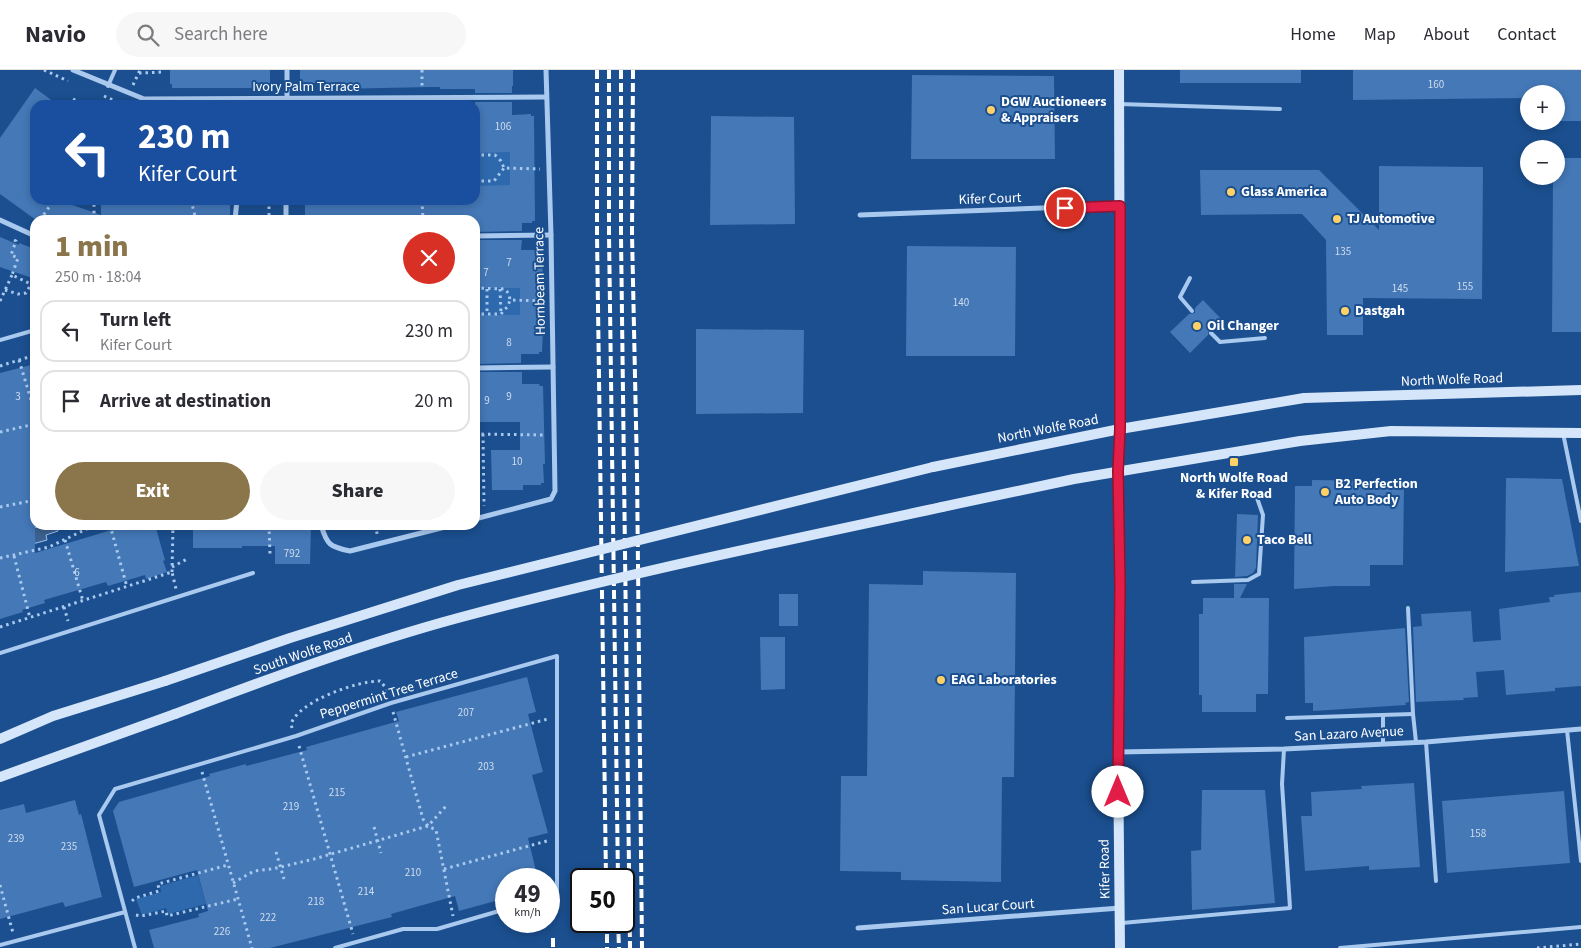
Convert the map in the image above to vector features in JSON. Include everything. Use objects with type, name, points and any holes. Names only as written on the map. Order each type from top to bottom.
[{"type":"main road","name":"Kifer Road","points":[[1119,70],[1120,429],[1118,471],[1120,584],[1118,752],[1120,948]]},
{"type":"main road","name":"North Wolfe Road","points":[[619,545],[933,467],[1120,429],[1304,398],[1581,390]]},
{"type":"main road","points":[[1118,471],[1300,441],[1391,430],[1581,434]]},
{"type":"main road","name":"South Wolfe Road","points":[[0,777],[300,668],[456,618],[620,576],[1118,471]]},
{"type":"main road","name":"South Wolfe Road","points":[[0,739],[53,716],[458,584],[619,545]]},
{"type":"street","name":"Ivory Palm Terrace","points":[[73,70],[108,86],[144,99],[546,97]]},
{"type":"street","points":[[287,70],[287,98]]},
{"type":"street","name":"Hornbeam Terrace","points":[[484,517],[551,499],[555,492],[546,70]]},
{"type":"street","name":"Kifer Court","points":[[860,215],[1120,206]]},
{"type":"street","points":[[0,220],[30,234]]},
{"type":"street","points":[[480,236],[551,235]]},
{"type":"street","points":[[480,368],[553,367]]},
{"type":"street","points":[[480,518],[484,517]]},
{"type":"street","points":[[323,530],[325,538],[333,547],[350,551],[433,530]]},
{"type":"street","name":"San Lazaro Avenue","points":[[1118,752],[1284,749],[1426,742],[1581,729]]},
{"type":"street","name":"San Lucar Court","points":[[858,928],[1120,908]]},
{"type":"lane","points":[[108,86],[115,70]]},
{"type":"lane","points":[[1119,104],[1280,108]]},
{"type":"lane","points":[[1190,278],[1180,298],[1192,312]]},
{"type":"lane","points":[[0,340],[30,331]]},
{"type":"lane","points":[[1211,333],[1220,342],[1265,338]]},
{"type":"lane","points":[[1563,433],[1581,521]]},
{"type":"lane","points":[[1193,582],[1248,580],[1259,574],[1263,515],[1258,498]]},
{"type":"lane","points":[[0,653],[253,573]]},
{"type":"lane","points":[[1408,608],[1416,742]]},
{"type":"lane","name":"Peppermint Tree Terrace","points":[[136,948],[99,814],[115,788],[296,736],[391,703],[557,656],[558,868]]},
{"type":"lane","points":[[1287,718],[1413,714]]},
{"type":"lane","points":[[1383,716],[1383,744]]},
{"type":"lane","points":[[1567,730],[1581,861]]},
{"type":"lane","points":[[1426,742],[1436,881]]},
{"type":"lane","points":[[1120,924],[1290,908],[1282,784],[1284,749]]},
{"type":"lane","points":[[0,945],[125,912]]},
{"type":"lane","points":[[335,948],[403,929],[437,929],[495,912]]},
{"type":"lane","points":[[1340,948],[1581,927]]},
{"type":"path","points":[[139,73],[164,72]]},
{"type":"path","points":[[480,155],[495,155],[501,161],[504,168]]},
{"type":"path","points":[[504,168],[548,169]]},
{"type":"path","points":[[480,181],[494,182],[504,168]]},
{"type":"path","points":[[0,301],[18,258],[11,255],[16,241],[8,237]]},
{"type":"path","points":[[12,275],[30,284]]},
{"type":"path","points":[[6,290],[18,294],[26,292],[30,288]]},
{"type":"path","points":[[480,288],[505,289],[509,294],[510,300],[508,306],[501,314],[480,314]]},
{"type":"path","points":[[487,289],[487,314]]},
{"type":"path","points":[[500,289],[501,314]]},
{"type":"path","points":[[510,300],[552,301]]},
{"type":"path","points":[[0,366],[30,357]]},
{"type":"path","points":[[19,360],[30,396]]},
{"type":"path","points":[[0,432],[30,425]]},
{"type":"path","points":[[480,434],[554,435]]},
{"type":"path","points":[[484,434],[484,517]]},
{"type":"path","points":[[0,508],[30,501]]},
{"type":"path","points":[[0,558],[49,547],[85,530]]},
{"type":"path","points":[[111,530],[127,588]]},
{"type":"path","points":[[173,530],[172,572],[178,597]]},
{"type":"path","points":[[269,530],[270,554]]},
{"type":"path","points":[[64,540],[83,602]]},
{"type":"path","points":[[14,556],[30,618]]},
{"type":"path","points":[[172,567],[189,558]]},
{"type":"path","points":[[0,627],[127,588],[172,572]]},
{"type":"path","points":[[355,942],[291,724],[293,717],[304,707],[351,685],[370,681],[380,681],[387,689],[423,819],[428,826],[436,830],[454,924]]},
{"type":"path","points":[[406,757],[557,716]]},
{"type":"path","points":[[200,764],[252,948]]},
{"type":"path","points":[[233,883],[254,871],[280,867],[428,826],[447,805]]},
{"type":"path","points":[[374,827],[381,853]]},
{"type":"path","points":[[444,869],[557,838]]},
{"type":"path","points":[[276,852],[284,879]]},
{"type":"path","points":[[228,865],[158,884],[159,891],[135,898],[125,912],[141,916],[166,911],[167,916],[238,898]]},
{"type":"path","points":[[0,885],[15,941]]},
{"type":"path","points":[[1538,948],[1581,944]]},
{"type":"shaded area","points":[[480,147],[510,147],[510,191],[480,192]]},
{"type":"shaded area","points":[[480,284],[520,285],[520,318],[480,319]]},
{"type":"shaded area","points":[[30,529],[58,531],[46,535],[47,540],[25,546],[21,531]]},
{"type":"shaded area","points":[[198,875],[206,904],[168,914],[166,908],[142,915],[136,899],[161,892],[160,886]]},
{"type":"building","points":[[170,70],[270,70],[270,84],[252,84],[252,88],[172,88],[172,84],[170,84]]},
{"type":"building","points":[[300,70],[513,70],[513,86],[512,93],[475,93],[475,89],[440,89],[440,87],[333,89],[322,88],[322,83],[300,83]]},
{"type":"building","points":[[1180,70],[1301,70],[1301,83],[1180,83]]},
{"type":"building","points":[[1353,70],[1581,70],[1581,121],[1565,121],[1565,85],[1520,85],[1520,98],[1353,100]]},
{"type":"building","points":[[912,75],[1054,76],[1055,159],[911,159]]},
{"type":"building","points":[[35,88],[51,100],[30,100],[30,205],[72,205],[101,215],[30,216],[0,194],[0,138]]},
{"type":"building","points":[[480,102],[512,102],[512,115],[531,114],[531,116],[534,116],[535,221],[532,221],[532,223],[522,223],[522,231],[480,232],[480,215],[305,215],[305,205],[480,205],[480,186],[510,185],[510,152],[480,153]]},
{"type":"building","points":[[711,116],[794,117],[795,224],[710,225]]},
{"type":"building","points":[[1565,158],[1581,158],[1581,332],[1552,332],[1553,185],[1565,185]]},
{"type":"building","points":[[1379,166],[1483,167],[1482,299],[1363,298],[1363,335],[1327,335],[1326,240],[1302,214],[1201,215],[1200,170],[1319,170],[1379,230]]},
{"type":"building","points":[[101,205],[230,205],[230,215],[101,215]]},
{"type":"building","points":[[0,237],[19,245],[19,243],[30,247],[30,277],[0,267]]},
{"type":"building","points":[[480,240],[522,240],[521,250],[539,250],[539,252],[542,252],[544,307],[542,352],[539,352],[539,354],[521,354],[521,363],[480,364],[480,315],[520,315],[520,288],[480,288]]},
{"type":"building","points":[[907,246],[1016,247],[1015,356],[906,356]]},
{"type":"building","name":"Oil Changer","points":[[1203,300],[1223,321],[1213,330],[1209,330],[1208,335],[1190,353],[1170,332],[1189,314],[1195,313],[1195,308]]},
{"type":"building","points":[[696,329],[804,330],[803,413],[696,414]]},
{"type":"building","points":[[30,365],[30,530],[35,530],[35,553],[111,530],[156,530],[167,572],[146,579],[145,575],[108,586],[106,582],[44,600],[45,603],[0,619],[0,373]]},
{"type":"building","points":[[480,372],[522,372],[522,384],[539,384],[543,386],[544,483],[541,483],[541,485],[523,485],[523,490],[492,490],[491,450],[520,450],[520,422],[480,422]]},
{"type":"building","points":[[1506,478],[1562,479],[1579,566],[1505,572]]},
{"type":"building","points":[[1312,480],[1381,481],[1381,484],[1404,485],[1403,565],[1370,565],[1370,586],[1294,589],[1295,486],[1312,486]]},
{"type":"building","name":"Taco Bell","points":[[1237,514],[1258,515],[1256,568],[1253,573],[1247,576],[1235,577]]},
{"type":"building","points":[[193,530],[311,530],[310,564],[275,564],[275,546],[193,548]]},
{"type":"building","name":"EAG Laboratories","points":[[923,571],[1016,573],[1014,777],[1002,777],[1001,882],[901,880],[901,872],[840,871],[841,776],[867,776],[869,584],[923,585]]},
{"type":"building","points":[[1234,584],[1247,584],[1240,598],[1269,598],[1268,694],[1256,694],[1256,712],[1202,712],[1202,695],[1199,695],[1199,614],[1203,614],[1203,598],[1234,598]]},
{"type":"building","points":[[1581,592],[1581,686],[1555,688],[1555,691],[1506,695],[1504,670],[1476,672],[1478,697],[1463,698],[1464,700],[1416,702],[1413,627],[1422,626],[1421,614],[1471,611],[1473,642],[1501,640],[1499,609],[1550,602],[1549,597],[1554,597],[1554,595]]},
{"type":"building","points":[[779,594],[798,594],[798,626],[779,626]]},
{"type":"building","points":[[1405,628],[1409,702],[1405,703],[1406,705],[1313,711],[1313,703],[1305,703],[1304,637]]},
{"type":"building","points":[[760,637],[785,637],[785,689],[761,690]]},
{"type":"building","points":[[527,677],[536,712],[528,714],[543,772],[532,775],[548,833],[528,838],[535,868],[495,868],[495,901],[459,911],[455,896],[391,914],[392,917],[270,948],[154,948],[149,930],[199,917],[198,914],[208,911],[197,870],[134,887],[113,811],[119,802],[210,776],[209,774],[307,750],[306,747],[399,721],[396,712]]},
{"type":"building","points":[[1414,783],[1420,867],[1369,870],[1369,866],[1305,871],[1301,816],[1312,816],[1311,792],[1362,789],[1361,786]]},
{"type":"building","points":[[1202,790],[1265,790],[1275,903],[1192,910],[1191,851],[1201,850]]},
{"type":"building","points":[[1564,791],[1570,863],[1447,873],[1442,801]]},
{"type":"building","points":[[75,800],[79,815],[81,814],[102,897],[65,907],[63,902],[0,919],[0,810],[24,804],[26,813]]},
{"type":"railway","points":[[597,70],[597,235],[606,868]]},
{"type":"railway","points":[[609,70],[609,235],[618,868]]},
{"type":"railway","points":[[621,70],[621,236],[630,948]]},
{"type":"railway","points":[[633,70],[632,234],[637,471],[642,948]]},
{"type":"railway","points":[[607,933],[607,948]]},
{"type":"railway","points":[[618,933],[619,948]]},
{"type":"railway","points":[[553,938],[553,948]]},
{"type":"place","name":"DGW Auctioneers & Appraisers","points":[[991,110]]},
{"type":"place","name":"Glass America","points":[[1231,192]]},
{"type":"place","name":"TJ Automotive","points":[[1337,219]]},
{"type":"place","name":"Dastgah","points":[[1345,311]]},
{"type":"place","name":"Oil Changer","points":[[1197,326]]},
{"type":"place","name":"North Wolfe Road & Kifer Road","points":[[1234,462]]},
{"type":"place","name":"B2 Perfection Auto Body","points":[[1325,492]]},
{"type":"place","name":"Taco Bell","points":[[1247,540]]},
{"type":"place","name":"EAG Laboratories","points":[[941,680]]},
{"type":"route","points":[[1065,208],[1120,206],[1118,792]]}]
